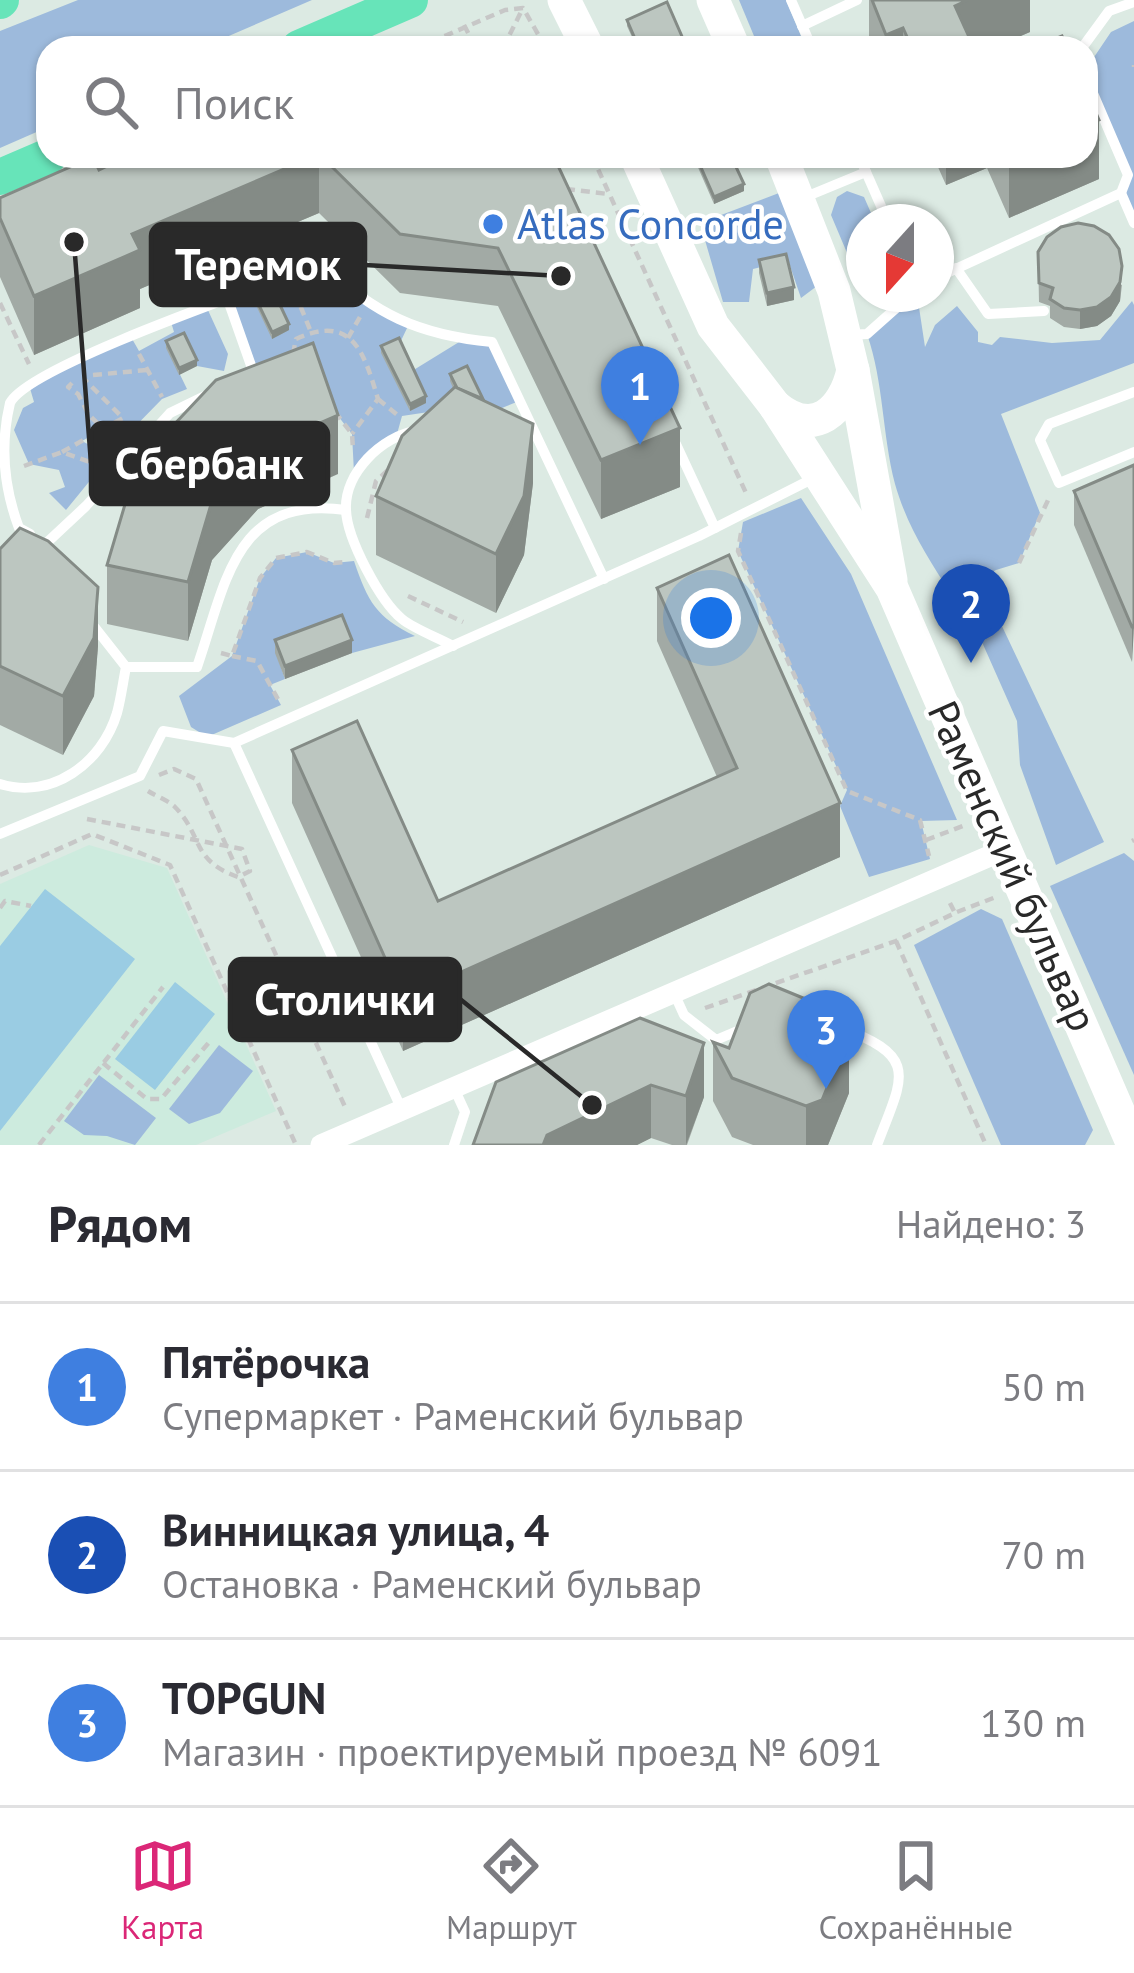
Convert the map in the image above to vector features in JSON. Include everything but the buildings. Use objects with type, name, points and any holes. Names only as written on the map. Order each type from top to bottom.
[{"type":"main road","points":[[323,36],[372,11],[410,0]]},
{"type":"main road","points":[[0,177],[36,162]]},
{"type":"street","points":[[564,0],[582,36]]},
{"type":"street","points":[[713,0],[729,36]]},
{"type":"street","name":"Раменский бульвар","points":[[641,168],[713,326],[775,406],[892,588],[1133,1145]]},
{"type":"street","name":"Раменский бульвар","points":[[786,168],[825,259],[845,335],[892,588]]},
{"type":"street","points":[[775,406],[801,420],[822,418],[837,409],[848,392],[853,370]]},
{"type":"street","points":[[321,1145],[1006,849]]},
{"type":"lane","points":[[791,0],[807,36]]},
{"type":"lane","points":[[802,26],[856,0]]},
{"type":"lane","points":[[1091,36],[1109,11],[1134,2]]},
{"type":"lane","points":[[1044,311],[988,314],[956,268],[1121,193],[1128,175],[1098,104]]},
{"type":"lane","points":[[864,168],[880,204]]},
{"type":"lane","points":[[800,200],[866,172]]},
{"type":"lane","points":[[1121,193],[1134,223]]},
{"type":"lane","points":[[49,545],[19,529],[0,474],[1,432],[12,398],[36,380],[131,337],[321,264],[367,304],[408,326],[492,342],[604,578]]},
{"type":"lane","points":[[228,300],[253,371],[232,382]]},
{"type":"lane","points":[[845,335],[867,334],[892,312]]},
{"type":"lane","points":[[32,554],[49,545],[170,413],[212,392]]},
{"type":"lane","points":[[1134,392],[1049,424],[1040,440],[1059,483],[1134,452]]},
{"type":"lane","points":[[502,408],[519,401]]},
{"type":"lane","points":[[668,428],[715,528]]},
{"type":"lane","points":[[420,430],[397,434],[354,473],[346,510],[368,574],[401,618],[453,646]]},
{"type":"lane","points":[[0,833],[140,776],[163,731],[234,742],[715,528],[820,475]]},
{"type":"lane","points":[[126,667],[197,667],[244,542],[281,515],[296,510],[312,505],[346,510]]},
{"type":"lane","points":[[0,784],[40,788],[64,779],[93,758],[116,717],[126,667],[104,634],[78,610]]},
{"type":"lane","points":[[234,742],[402,1110]]},
{"type":"lane","points":[[40,788],[57,810]]},
{"type":"lane","points":[[674,993],[684,1015],[716,1040],[771,1017]]},
{"type":"lane","points":[[824,1022],[858,1034],[897,1058],[903,1077],[877,1145]]},
{"type":"lane","points":[[454,1088],[465,1112],[454,1145]]},
{"type":"path","points":[[443,36],[505,10],[523,8]]},
{"type":"path","points":[[509,36],[523,8]]},
{"type":"path","points":[[523,8],[539,36]]},
{"type":"path","points":[[464,26],[469,36]]},
{"type":"path","points":[[597,168],[748,497],[738,551],[848,790],[920,820],[955,913],[896,941],[684,1015]]},
{"type":"path","points":[[558,188],[608,194]]},
{"type":"path","points":[[288,277],[311,332]]},
{"type":"path","points":[[155,283],[166,306]]},
{"type":"path","points":[[0,303],[36,380]]},
{"type":"path","points":[[348,338],[367,304]]},
{"type":"path","points":[[292,361],[296,339],[318,329],[340,332],[363,349],[378,399],[401,416],[397,434]]},
{"type":"path","points":[[117,445],[68,387],[81,376],[147,370]]},
{"type":"path","points":[[81,376],[134,428]]},
{"type":"path","points":[[352,434],[378,399]]},
{"type":"path","points":[[328,403],[352,434],[354,473]]},
{"type":"path","points":[[0,474],[62,452],[123,418]]},
{"type":"path","points":[[89,481],[126,436]]},
{"type":"path","points":[[62,452],[101,466]]},
{"type":"path","points":[[366,520],[376,482],[388,469]]},
{"type":"path","points":[[1019,563],[1059,483]]},
{"type":"path","points":[[232,656],[260,578],[276,557],[308,552],[334,563],[363,560]]},
{"type":"path","points":[[391,587],[445,616],[486,631]]},
{"type":"path","points":[[203,649],[256,661],[289,718]]},
{"type":"path","points":[[156,777],[174,769],[196,779],[356,1130]]},
{"type":"path","points":[[57,810],[197,842],[242,849],[250,871],[238,877],[213,868],[197,842],[173,805],[137,786]]},
{"type":"path","points":[[0,875],[92,835],[170,865],[296,1145]]},
{"type":"path","points":[[0,908],[5,901],[31,906]]},
{"type":"path","points":[[896,941],[986,1145]]},
{"type":"path","points":[[39,1145],[163,987]]},
{"type":"path","points":[[103,1063],[147,1100],[161,1100],[211,1040]]},
{"type":"shaded area","points":[[78,0],[312,0],[229,36],[36,36],[36,132],[0,148],[0,31]]},
{"type":"shaded area","points":[[739,0],[786,0],[801,36],[754,36]]},
{"type":"shaded area","points":[[1134,21],[1134,220],[1121,193],[1128,174],[1098,99],[1098,51],[1111,32]]},
{"type":"shaded area","points":[[847,191],[864,197],[867,204],[846,204],[846,250],[831,215],[837,197]]},
{"type":"shaded area","points":[[779,193],[817,286],[801,298],[788,260],[753,269],[749,302],[723,302],[700,223]]},
{"type":"shaded area","points":[[326,269],[408,326],[399,345],[412,371],[464,339],[492,342],[519,401],[467,422],[462,407],[402,416],[397,434],[354,473],[352,434],[328,403],[253,371],[231,308]]},
{"type":"shaded area","points":[[1132,301],[1134,363],[1001,414],[1040,513],[1019,563],[951,594],[900,499],[867,334],[892,312],[920,312],[925,347],[935,325],[957,306],[978,332],[978,342],[992,345],[1000,337],[1052,343],[1100,340]]},
{"type":"shaded area","points":[[207,308],[228,354],[224,371],[197,366],[184,340],[167,348],[187,389],[162,399],[117,445],[103,429],[82,441],[110,456],[66,510],[49,493],[65,487],[59,470],[29,464],[14,430],[23,408],[34,402],[29,385],[131,337],[139,351],[174,332],[171,322]]},
{"type":"shaded area","points":[[801,498],[851,574],[957,820],[921,821],[930,859],[869,877],[840,806],[847,790],[738,551],[743,522]]},
{"type":"shaded area","points":[[307,552],[334,563],[354,561],[375,607],[415,636],[352,653],[342,628],[276,653],[285,679],[270,685],[281,705],[207,737],[191,727],[179,696],[232,656],[260,578],[276,558]]},
{"type":"shaded area","points":[[983,586],[1104,842],[1056,865],[1020,765],[1017,721],[962,597]]},
{"type":"shaded area","points":[[89,845],[167,868],[276,1111],[196,1145],[0,1145],[0,884]]},
{"type":"shaded area","points":[[1124,853],[1134,861],[1134,1075],[1050,886]]},
{"type":"shaded area","points":[[45,889],[135,959],[0,1131],[0,946]]},
{"type":"shaded area","points":[[981,909],[1002,919],[1093,1130],[1085,1145],[1001,1145],[914,945]]},
{"type":"shaded area","points":[[175,982],[215,1014],[155,1090],[115,1059]]},
{"type":"shaded area","points":[[219,1045],[253,1071],[220,1113],[189,1124],[169,1109]]},
{"type":"shaded area","points":[[99,1075],[156,1118],[135,1145],[84,1135],[64,1121]]},
{"type":"place","name":"Atlas Concorde","points":[[493,224]]},
{"type":"place","name":"Сбербанк","points":[[74,242]]},
{"type":"place","name":"Теремок","points":[[561,276]]},
{"type":"place","name":"Пятёрочка","points":[[640,445]]},
{"type":"place","name":"Винницкая улица, 4","points":[[971,663]]},
{"type":"place","name":"TOPGUN","points":[[826,1089]]},
{"type":"place","name":"Столички","points":[[592,1105]]}]
